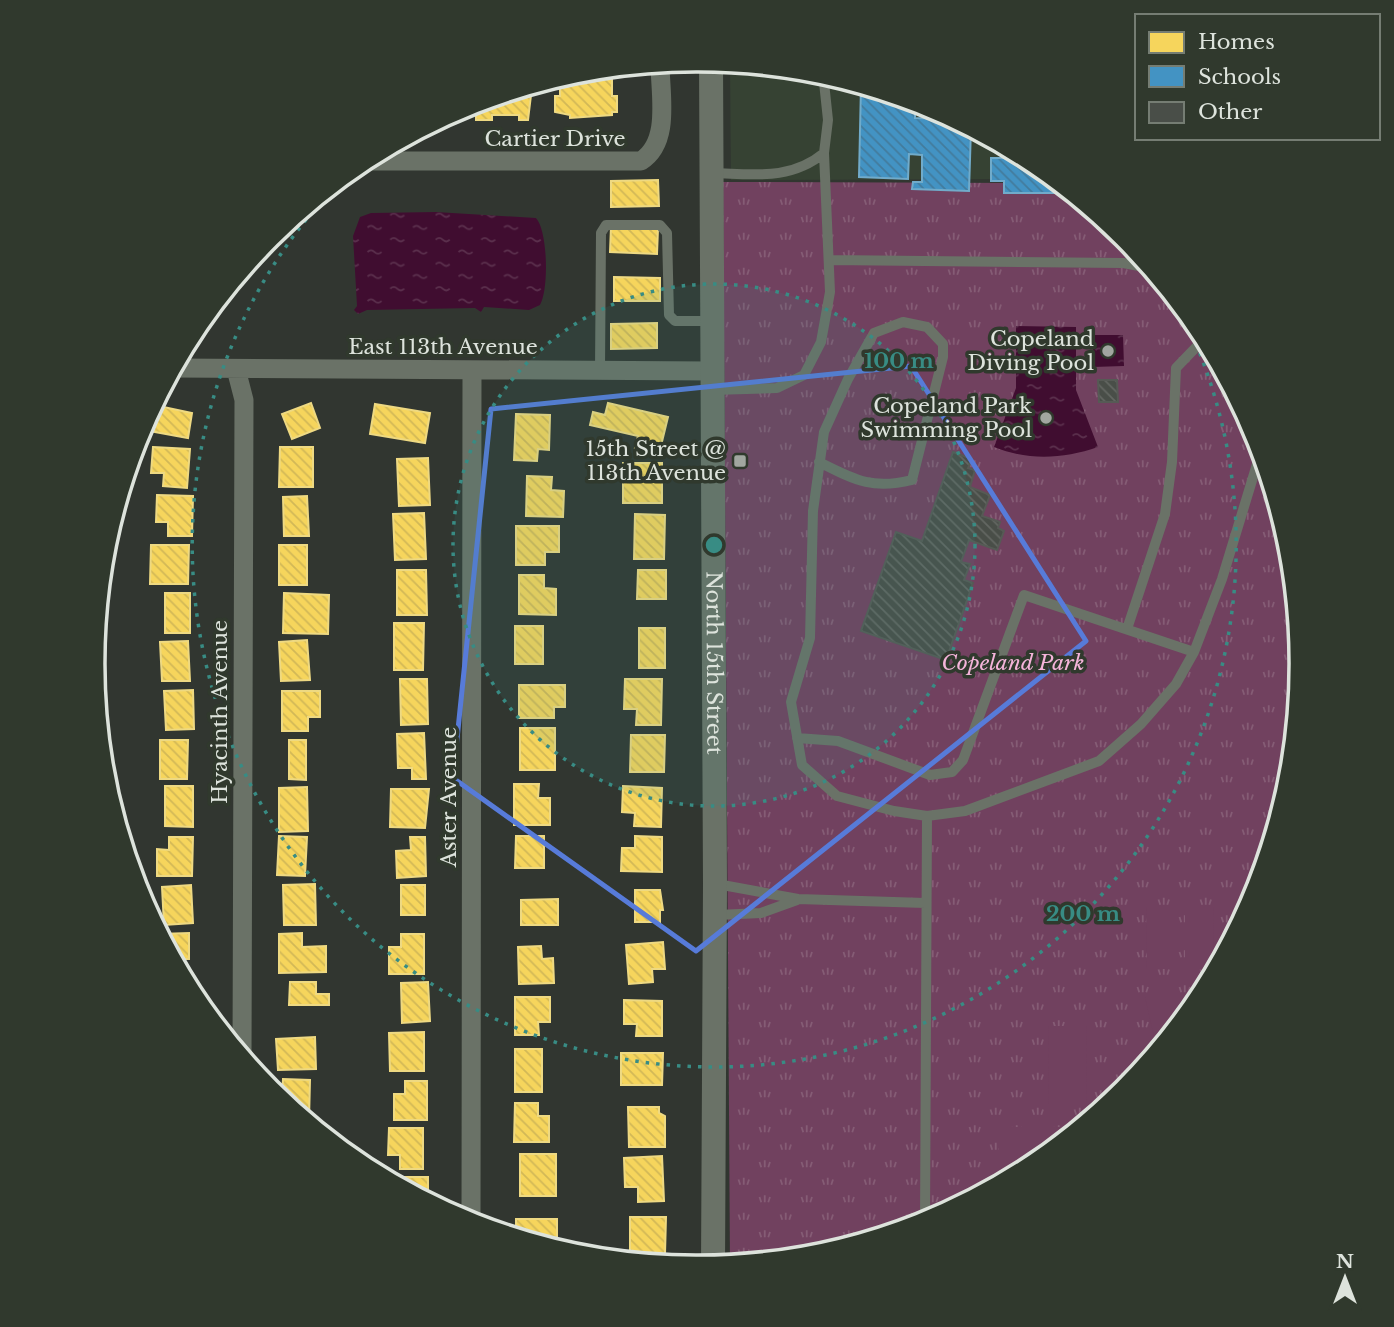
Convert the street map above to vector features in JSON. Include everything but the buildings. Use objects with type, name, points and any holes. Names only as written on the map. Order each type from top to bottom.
[{"type":"street","name":"North 15th Street","points":[[711,72],[715,884],[713,1255]]},
{"type":"street","name":"Cartier Drive","points":[[384,161],[641,161],[653,152],[660,139],[660,73]]},
{"type":"street","name":"East 113th Avenue","points":[[185,368],[600,371],[712,381]]},
{"type":"street","name":"Hyacinth Avenue","points":[[236,369],[244,400],[242,1042]]},
{"type":"street","name":"Aster Avenue","points":[[471,1210],[472,370]]},
{"type":"lane","points":[[712,381],[778,388],[804,375],[821,342],[830,292],[824,153],[828,121],[823,86]]},
{"type":"lane","points":[[712,173],[779,176],[810,164],[824,153]]},
{"type":"lane","points":[[600,371],[601,233],[606,225],[660,225],[667,233],[669,315],[675,321],[712,321]]},
{"type":"lane","points":[[830,260],[1134,265]]},
{"type":"lane","points":[[819,462],[850,478],[885,487],[912,480],[943,357],[943,344],[927,327],[903,322],[874,333],[848,379],[824,432],[819,462],[813,511],[810,638],[791,702],[802,765],[837,796],[894,811],[927,816],[965,811],[1099,761],[1141,724],[1176,684],[1195,652],[1222,579],[1256,469]]},
{"type":"lane","points":[[1127,629],[1165,514],[1172,462],[1176,368],[1197,348]]},
{"type":"lane","points":[[797,738],[838,741],[930,775],[952,772],[963,760],[1024,595],[1195,652]]},
{"type":"lane","points":[[925,1209],[927,816]]},
{"type":"lane","points":[[715,884],[798,899],[925,903]]},
{"type":"lane","points":[[715,915],[761,913],[798,899]]},
{"type":"highlighted area","points":[[911,366],[1086,641],[696,951],[453,778],[491,409]]},
{"type":"shaded area","points":[[730,73],[812,83],[887,103],[959,133],[1037,179],[731,180]]},
{"type":"green space","name":"Copeland Park","points":[[723,182],[1042,183],[1115,245],[1166,303],[1189,335],[1228,402],[1257,473],[1269,510],[1284,586],[1289,664],[1284,741],[1269,817],[1244,890],[1228,925],[1189,992],[1142,1054],[1115,1082],[1057,1133],[993,1176],[959,1194],[887,1224],[812,1244],[730,1254]]},
{"type":"green space","points":[[1146,907],[1175,907],[1175,969],[1147,969]]},
{"type":"green space","points":[[1185,907],[1213,907],[1214,951],[1203,969],[1185,969]]},
{"type":"green space","points":[[1145,997],[1185,997],[1166,1024],[1154,1039]]},
{"type":"green space","points":[[1049,1026],[1087,1026],[1086,1104],[1048,1104]]},
{"type":"green space","points":[[999,1127],[1039,1127],[1039,1146],[999,1172]]},
{"type":"green space","points":[[1043,1127],[1064,1127],[1057,1133],[1043,1143]]},
{"type":"water","points":[[436,212],[536,218],[543,235],[546,261],[545,287],[540,305],[529,310],[484,307],[481,312],[475,308],[367,310],[358,314],[354,310],[357,306],[353,236],[360,217],[371,213]]},
{"type":"water","name":"Copeland Park Swimming Pool","points":[[1016,326],[1076,327],[1076,390],[1098,447],[1046,457],[1020,455],[994,447],[1016,388]]},
{"type":"water","name":"Copeland Diving Pool","points":[[1093,335],[1123,335],[1124,366],[1093,367]]},
{"type":"place","name":"Copeland Diving Pool","points":[[1108,351]]},
{"type":"place","name":"Copeland Park Swimming Pool","points":[[1046,418]]},
{"type":"place","name":"15th Street @ 113th Avenue","points":[[740,461]]}]
